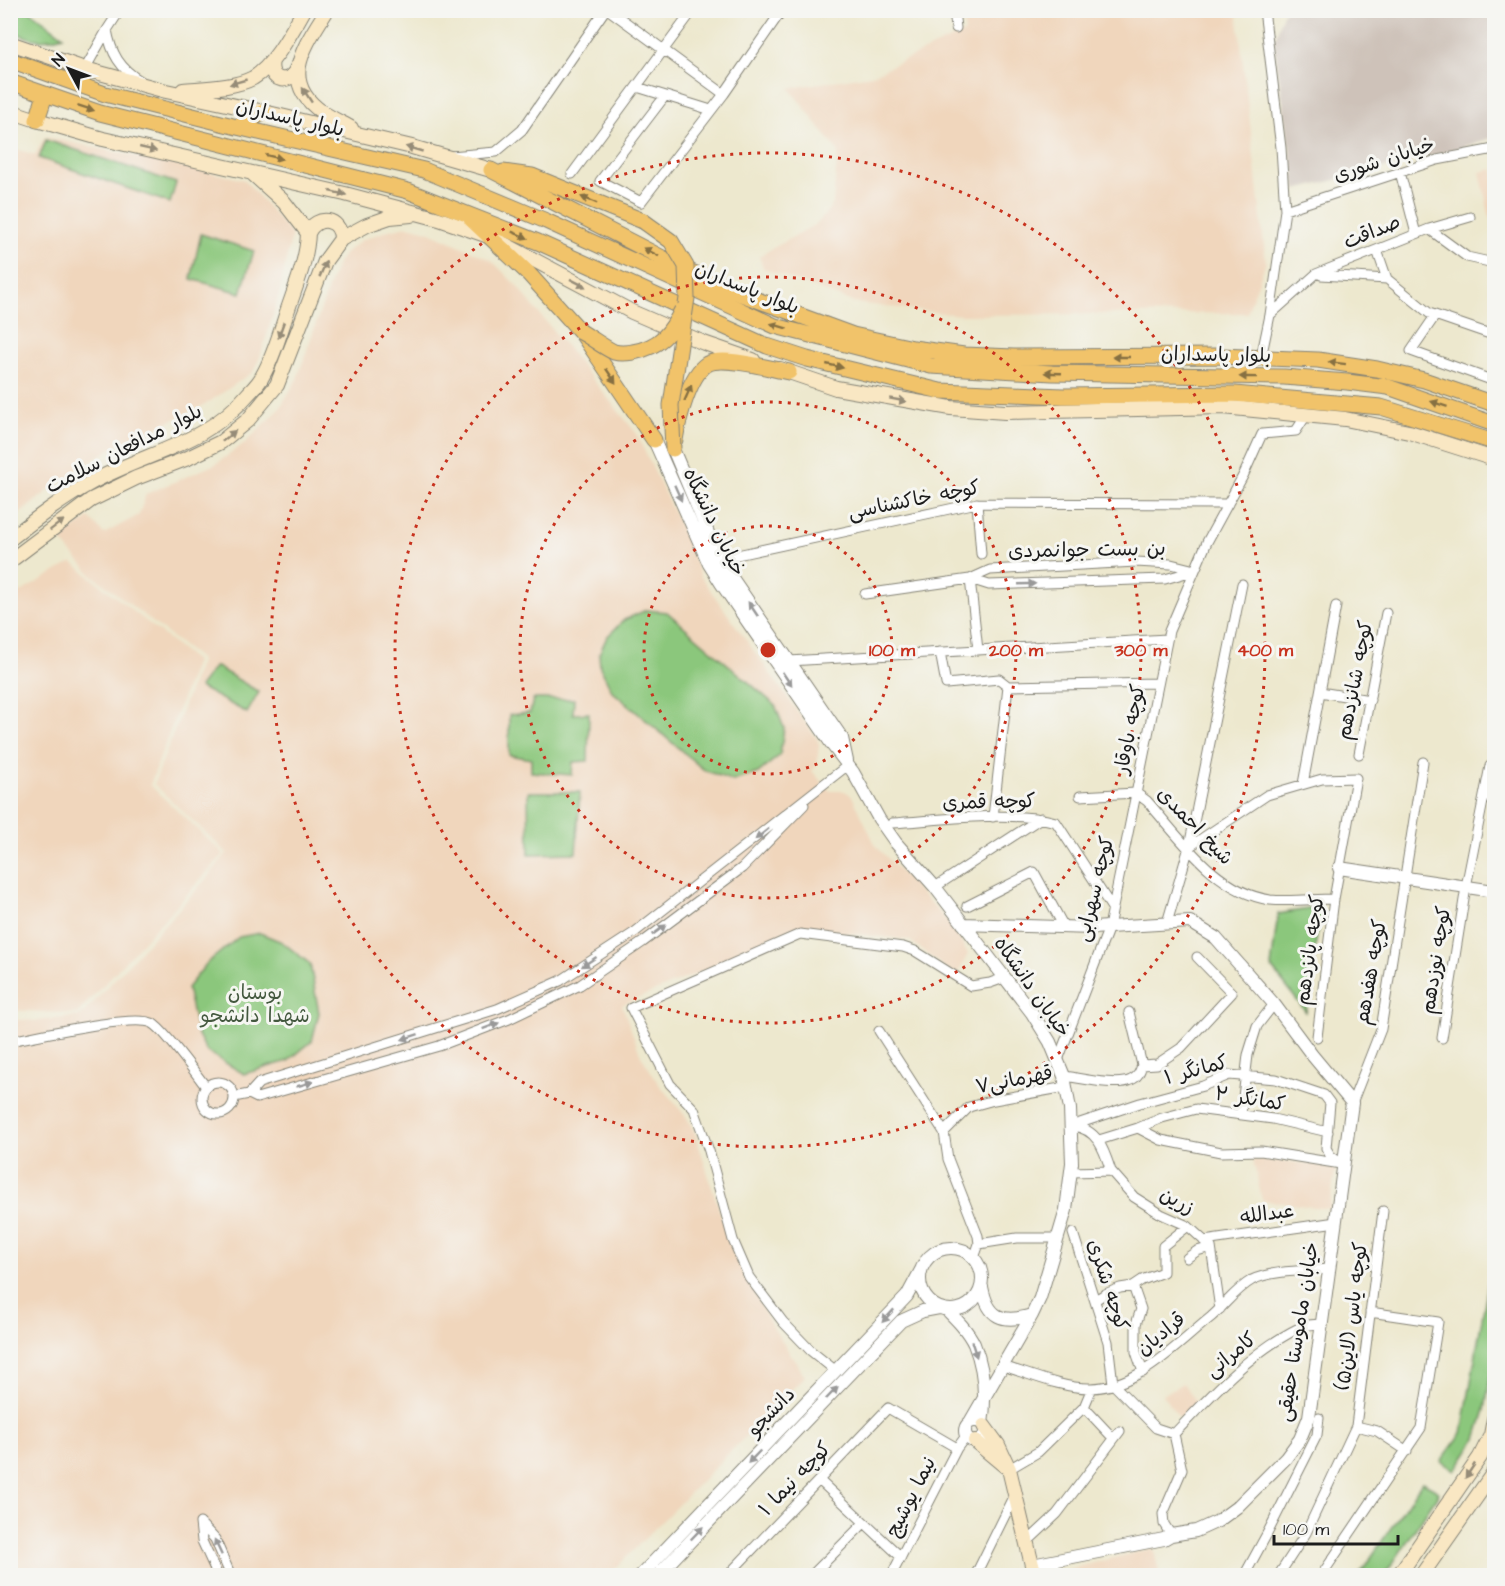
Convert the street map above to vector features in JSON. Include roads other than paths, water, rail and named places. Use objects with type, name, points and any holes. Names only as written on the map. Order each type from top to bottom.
[{"type":"main road","points":[[160,89],[222,87],[253,78],[272,61],[304,10]]},
{"type":"main road","points":[[272,61],[270,68],[272,74],[284,81],[290,79],[295,74],[302,52],[327,10]]},
{"type":"main road","points":[[10,44],[86,69],[160,89],[412,147],[491,170],[532,176],[643,221],[671,241],[686,266],[687,298],[671,405],[673,449]]},
{"type":"main road","name":"بلوار پاسداران","points":[[10,60],[105,94],[237,128],[424,170],[546,221],[775,326],[808,326],[931,366],[1052,373],[1284,377],[1347,382],[1388,387],[1494,424]]},
{"type":"main road","points":[[297,68],[303,92],[321,112],[372,138]]},
{"type":"main road","name":"بلوار پاسداران","points":[[10,82],[100,113],[408,191],[538,242],[766,346],[807,359],[939,391],[1063,396],[1235,394],[1381,407],[1494,442]]},
{"type":"main road","points":[[37,120],[45,95]]},
{"type":"main road","points":[[10,111],[103,139],[423,214],[491,237],[632,312],[704,343],[836,388],[951,408],[1005,412],[1223,406],[1307,414],[1409,432],[1494,459]]},
{"type":"main road","points":[[237,128],[264,112]]},
{"type":"main road","points":[[491,170],[680,267],[808,326],[913,348],[964,355],[1014,357],[1221,356],[1328,361],[1424,380],[1494,404]]},
{"type":"main road","points":[[251,173],[284,202],[308,233],[315,223],[325,220],[336,224],[341,240]]},
{"type":"main road","points":[[465,213],[528,273],[581,332],[654,440]]},
{"type":"main road","name":"بلوار مدافعان سلامت","points":[[10,561],[91,500],[136,478],[188,459],[221,442],[248,420],[277,385],[325,261],[341,240],[367,225],[390,217],[423,214]]},
{"type":"main road","name":"بلوار مدافعان سلامت","points":[[10,539],[51,506],[93,481],[127,464],[182,443],[213,428],[236,410],[263,376],[275,348],[307,253],[308,233]]},
{"type":"main road","points":[[581,332],[614,351],[624,354],[648,349],[663,339],[676,321],[687,298]]},
{"type":"main road","points":[[673,449],[683,406],[695,379],[707,364],[724,360],[789,372]]},
{"type":"main road","points":[[1347,382],[1401,375]]},
{"type":"main road","points":[[1398,1575],[1480,1457],[1491,1435],[1494,1419]]},
{"type":"main road","points":[[979,1424],[998,1445],[1009,1469],[1032,1572]]},
{"type":"main road","points":[[970,1439],[1009,1469]]},
{"type":"main road","points":[[1421,1575],[1494,1472]]},
{"type":"street","points":[[86,69],[120,10]]},
{"type":"street","points":[[440,157],[496,152],[513,140],[607,10],[724,94]]},
{"type":"street","points":[[572,174],[693,10]]},
{"type":"street","points":[[665,96],[600,181],[641,202],[724,94],[782,10]]},
{"type":"street","points":[[954,10],[956,28]]},
{"type":"street","points":[[1261,358],[1270,315],[1285,210],[1281,148],[1264,10]]},
{"type":"street","points":[[107,30],[110,46],[119,64],[132,75],[160,89]]},
{"type":"street","points":[[637,87],[711,110]]},
{"type":"street","name":"خیابان شوری","points":[[1285,210],[1437,160],[1494,148]]},
{"type":"street","points":[[1400,172],[1416,234]]},
{"type":"street","points":[[1429,229],[1470,217]]},
{"type":"street","name":"صداقت","points":[[1270,315],[1316,274],[1429,229],[1467,257],[1494,263]]},
{"type":"street","points":[[1377,250],[1387,279],[1429,313],[1487,333],[1494,332]]},
{"type":"street","points":[[1316,274],[1387,279]]},
{"type":"street","points":[[1435,316],[1411,351],[1494,381]]},
{"type":"street","name":"کوچه باوقار","points":[[1136,793],[1167,639],[1195,570],[1262,434],[1296,431],[1307,414]]},
{"type":"street","name":"خیابان دانشگاه","points":[[654,440],[709,564],[832,746],[848,765],[879,819],[935,887],[1050,1042],[1065,1082],[1071,1126],[1071,1172],[1066,1210],[1040,1298],[985,1397],[979,1424],[984,1436],[970,1439]]},
{"type":"street","name":"خیابان دانشگاه","points":[[673,449],[719,559],[842,738],[848,765]]},
{"type":"street","points":[[977,503],[981,554]]},
{"type":"street","name":"کوچه خاکشناسی","points":[[719,559],[977,503],[1227,504]]},
{"type":"street","name":"بن بست جوانمردی","points":[[865,594],[970,579],[990,570],[1136,562],[1171,564],[1195,570]]},
{"type":"street","name":"بن بست جوانمردی","points":[[970,579],[989,585],[1165,579],[1195,570]]},
{"type":"street","points":[[970,579],[978,650]]},
{"type":"street","points":[[1167,923],[1189,847],[1242,584]]},
{"type":"street","points":[[1303,784],[1336,606]]},
{"type":"street","name":"کوچه شانزدهم","points":[[1359,754],[1386,613]]},
{"type":"street","points":[[789,661],[1167,639]]},
{"type":"street","points":[[940,652],[946,684],[999,679],[1008,686],[1157,683]]},
{"type":"street","points":[[993,817],[1008,686]]},
{"type":"street","points":[[1320,692],[1370,700]]},
{"type":"street","name":"کوچه هفدهم","points":[[1352,1103],[1381,1029],[1423,762]]},
{"type":"street","points":[[234,1097],[249,1094],[259,1083],[497,1009],[560,981],[635,932],[848,765]]},
{"type":"street","name":"کوچه نوزدهم","points":[[1442,1038],[1466,887],[1490,766]]},
{"type":"street","points":[[1189,847],[1267,795],[1322,778],[1356,778],[1339,868],[1494,891]]},
{"type":"street","points":[[249,1094],[257,1098],[439,1046],[509,1019],[580,985],[643,942],[742,868],[787,824],[824,783]]},
{"type":"street","points":[[1080,796],[1136,793]]},
{"type":"street","name":"شیخ احمدی","points":[[1136,793],[1147,801],[1217,877],[1241,892],[1270,900],[1334,899]]},
{"type":"street","name":"کوچه سهرابی","points":[[1058,1060],[1109,927],[1136,793]]},
{"type":"street","name":"کوچه قمری","points":[[892,823],[993,817],[1041,818],[1056,822],[1112,908]]},
{"type":"street","points":[[935,887],[1041,818]]},
{"type":"street","name":"کوچه پانزدهم","points":[[1317,1037],[1339,868]]},
{"type":"street","points":[[967,906],[1034,872],[1064,927]]},
{"type":"street","points":[[963,924],[1109,927],[1190,922],[1216,938],[1274,1004],[1352,1103]]},
{"type":"street","points":[[635,932],[643,942]]},
{"type":"street","points":[[836,1371],[811,1351],[783,1322],[749,1277],[733,1240],[709,1150],[694,1109],[670,1084],[632,1008],[800,934],[903,947],[915,951],[971,986],[1004,978]]},
{"type":"street","points":[[1129,1012],[1142,1065],[1157,1064],[1181,1048],[1232,993],[1197,957]]},
{"type":"street","points":[[1241,1114],[1248,1055],[1257,1026],[1274,1004]]},
{"type":"street","points":[[10,1041],[129,1020],[153,1023],[206,1087]]},
{"type":"street","points":[[879,1031],[944,1132],[948,1159],[978,1236],[979,1244],[974,1258]]},
{"type":"street","name":"قهرمانی۷","points":[[944,1132],[969,1107],[1065,1082],[1119,1083],[1131,1081],[1139,1074],[1142,1065]]},
{"type":"street","name":"کمانگر ۱","points":[[1071,1126],[1140,1103],[1203,1086],[1229,1075],[1276,1078],[1324,1095],[1330,1103],[1326,1148],[1330,1155],[1343,1165]]},
{"type":"street","points":[[216,1082],[221,1082],[230,1088],[234,1097],[227,1111],[217,1114],[204,1107],[202,1102],[206,1087],[216,1082]]},
{"type":"street","name":"خیابان ماموستا حقیقی","points":[[1032,1572],[1164,1539],[1171,1535],[1196,1531],[1218,1521],[1237,1507],[1286,1458],[1300,1439],[1308,1417],[1352,1103]]},
{"type":"street","name":"کمانگر ۲","points":[[1099,1140],[1196,1109],[1273,1119],[1328,1132]]},
{"type":"street","points":[[1071,1126],[1085,1128],[1099,1140],[1111,1171],[1071,1172]]},
{"type":"street","points":[[1138,1128],[1161,1140],[1221,1152],[1261,1151],[1343,1165]]},
{"type":"street","name":"زرین","points":[[1111,1171],[1134,1197],[1161,1214],[1188,1226],[1208,1244]]},
{"type":"street","name":"کوچه یاس (لاین۵)","points":[[1278,1575],[1306,1533],[1356,1426],[1383,1211]]},
{"type":"street","name":"عبدالله","points":[[1187,1258],[1208,1244],[1336,1222]]},
{"type":"street","points":[[1095,1300],[1163,1272],[1163,1246],[1188,1226]]},
{"type":"street","name":"کوچه شکری","points":[[1072,1233],[1108,1342],[1113,1384]]},
{"type":"street","points":[[979,1244],[1017,1238],[1058,1238]]},
{"type":"street","points":[[1208,1244],[1220,1309]]},
{"type":"street","points":[[985,1397],[974,1344],[965,1330],[943,1309],[924,1296],[920,1278],[927,1259],[935,1252],[945,1248],[966,1251],[980,1266],[985,1302],[994,1314],[1005,1319],[1018,1320],[1032,1316]]},
{"type":"street","name":"دانشجو","points":[[640,1575],[907,1296],[922,1268]]},
{"type":"street","name":"قرادیان","points":[[1002,1366],[1070,1386],[1092,1389],[1113,1384],[1143,1372],[1220,1309],[1242,1287],[1265,1275],[1329,1269]]},
{"type":"street","points":[[943,1309],[956,1310],[972,1302],[981,1286]]},
{"type":"street","points":[[1133,1286],[1141,1309],[1136,1324],[1136,1352],[1143,1372]]},
{"type":"street","name":"دانشجو","points":[[657,1575],[901,1321],[922,1311],[943,1309]]},
{"type":"street","points":[[1321,1575],[1421,1428],[1438,1322],[1370,1312]]},
{"type":"street","name":"کامرانی","points":[[1174,1434],[1211,1395],[1260,1352],[1300,1326],[1322,1323]]},
{"type":"street","points":[[1113,1384],[1156,1428],[1174,1434],[1182,1470],[1163,1514],[1164,1524],[1171,1535]]},
{"type":"street","points":[[1009,1469],[1038,1452],[1084,1407],[1092,1389]]},
{"type":"street","points":[[1084,1407],[1114,1439]]},
{"type":"street","name":"کوچه نیما ۱","points":[[730,1574],[888,1408],[957,1448]]},
{"type":"street","points":[[1244,1575],[1317,1435],[1319,1418]]},
{"type":"street","points":[[970,1439],[966,1426],[979,1424]]},
{"type":"street","points":[[1356,1426],[1377,1431],[1407,1451]]},
{"type":"street","points":[[1026,1543],[1057,1514],[1120,1431]]},
{"type":"street","name":"نیما یوشیج","points":[[891,1575],[957,1448],[970,1439]]},
{"type":"street","points":[[819,1480],[901,1557]]},
{"type":"street","points":[[975,1575],[1015,1496]]},
{"type":"street","points":[[218,1575],[202,1541],[200,1522],[215,1539],[231,1575]]},
{"type":"street","points":[[811,1575],[864,1523]]},
{"type":"street","points":[[1491,1575],[1494,1571]]},
{"type":"park label","name":"بوستان شهدا دانشجو","points":[[255,1004]]}]
